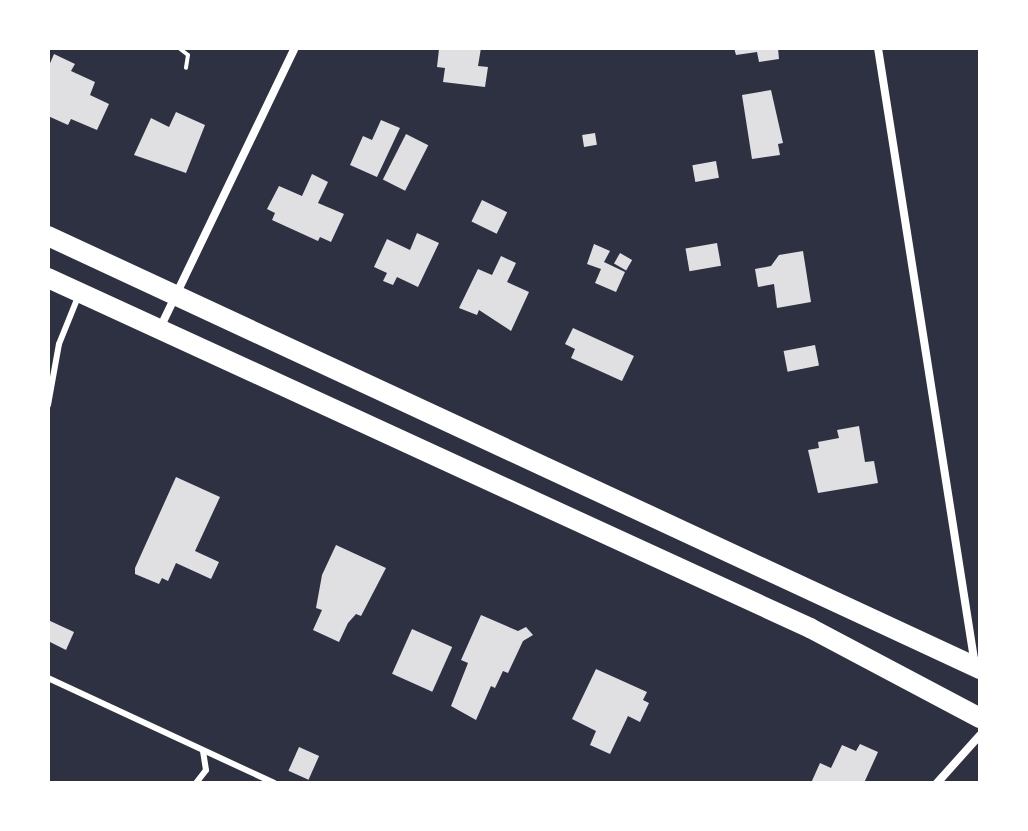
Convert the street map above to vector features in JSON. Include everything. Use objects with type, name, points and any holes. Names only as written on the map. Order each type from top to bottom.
[{"type":"main road","points":[[48,236],[978,668]]},
{"type":"main road","points":[[48,278],[874,658],[980,718]]},
{"type":"street","points":[[160,329],[295,48]]},
{"type":"street","points":[[878,48],[978,668]]},
{"type":"street","points":[[937,783],[980,735]]},
{"type":"lane","points":[[48,405],[59,344],[80,293]]},
{"type":"lane","points":[[48,678],[274,783]]},
{"type":"lane","points":[[196,783],[206,770],[203,751]]},
{"type":"path","points":[[179,48],[188,55],[186,68]]},
{"type":"building","points":[[481,48],[478,66],[488,67],[485,87],[443,82],[445,68],[437,67],[439,49]]},
{"type":"building","points":[[734,48],[778,48],[779,59],[759,62],[757,52],[736,55]]},
{"type":"building","points":[[54,54],[75,64],[71,71],[95,82],[90,95],[109,104],[97,130],[71,119],[68,125],[48,116],[48,68]]},
{"type":"building","points":[[771,90],[783,143],[778,144],[780,155],[752,159],[742,95]]},
{"type":"building","points":[[176,112],[205,125],[186,173],[134,155],[151,118],[169,127]]},
{"type":"building","points":[[381,120],[400,128],[377,177],[350,165],[363,136],[372,140]]},
{"type":"building","points":[[595,133],[597,145],[584,147],[582,135]]},
{"type":"building","points":[[406,134],[428,145],[405,191],[383,179]]},
{"type":"building","points":[[716,161],[719,178],[695,182],[692,165]]},
{"type":"building","points":[[312,174],[328,182],[318,203],[344,214],[331,242],[320,237],[318,241],[272,220],[275,213],[267,209],[279,186],[302,196]]},
{"type":"building","points":[[482,200],[507,212],[497,234],[471,222]]},
{"type":"building","points":[[417,233],[439,243],[418,287],[397,277],[393,285],[383,281],[387,273],[374,267],[387,239],[410,250]]},
{"type":"building","points":[[717,243],[721,266],[689,271],[685,249]]},
{"type":"building","points":[[594,244],[610,251],[604,262],[625,272],[616,292],[595,283],[601,269],[587,264]]},
{"type":"building","points":[[803,251],[811,302],[777,308],[774,284],[758,287],[755,269],[771,266],[779,255]]},
{"type":"building","points":[[620,253],[632,260],[626,270],[614,263]]},
{"type":"building","points":[[501,256],[516,263],[507,282],[529,292],[511,331],[479,310],[477,315],[459,308],[478,269],[492,275]]},
{"type":"building","points":[[573,328],[634,356],[622,381],[571,358],[575,349],[565,344]]},
{"type":"building","points":[[815,345],[819,366],[788,372],[784,351]]},
{"type":"building","points":[[859,426],[865,462],[874,461],[878,483],[818,493],[808,450],[819,448],[818,442],[839,438],[837,430]]},
{"type":"building","points":[[176,477],[220,497],[195,551],[219,562],[211,579],[176,563],[168,581],[162,578],[159,584],[135,574],[135,568]]},
{"type":"building","points":[[336,545],[386,568],[361,616],[356,614],[348,623],[339,642],[313,630],[322,610],[316,608],[322,575]]},
{"type":"building","points":[[481,615],[518,631],[526,627],[533,635],[523,641],[508,673],[503,671],[495,688],[491,686],[476,720],[451,706],[468,663],[461,660]]},
{"type":"building","points":[[48,620],[74,632],[66,650],[48,641]]},
{"type":"building","points":[[412,629],[452,647],[432,692],[392,674]]},
{"type":"building","points":[[596,669],[647,692],[643,700],[649,703],[640,722],[628,716],[610,754],[590,745],[596,731],[572,719]]},
{"type":"building","points":[[860,744],[878,752],[864,783],[811,783],[820,763],[831,768],[842,745],[856,751]]},
{"type":"building","points":[[299,747],[319,756],[309,780],[288,771]]}]
